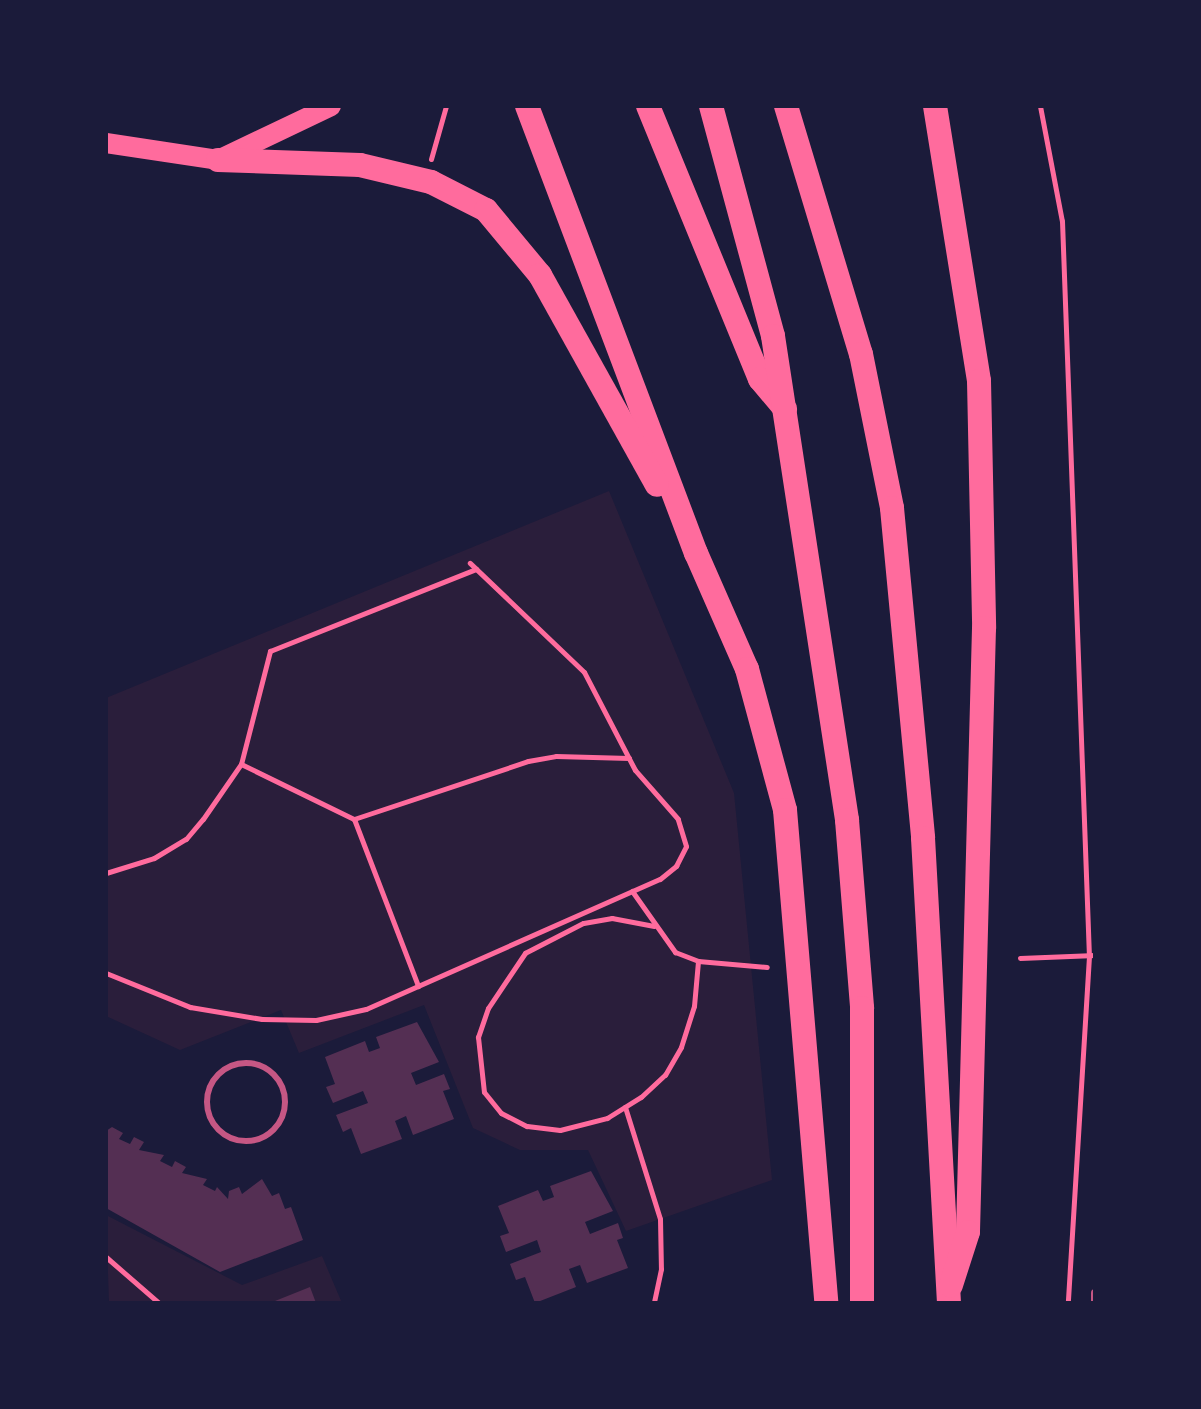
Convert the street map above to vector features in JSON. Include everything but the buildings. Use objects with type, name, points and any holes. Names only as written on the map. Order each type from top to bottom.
[{"type":"highway","points":[[527,106],[696,553],[747,669],[785,810],[826,1303]]},
{"type":"highway","points":[[648,106],[760,379],[786,410]]},
{"type":"highway","points":[[711,106],[769,322],[786,410],[847,820],[862,1008],[862,1303]]},
{"type":"highway","points":[[786,106],[861,354],[892,508],[923,838],[928,1006],[948,1297]]},
{"type":"highway","points":[[935,106],[979,381],[984,628],[968,1232],[948,1297]]},
{"type":"highway","points":[[218,160],[360,165],[425,180],[486,210],[523,249],[696,553]]},
{"type":"main road","points":[[106,143],[218,160],[331,106]]},
{"type":"street","points":[[1095,1293],[1095,1303]]},
{"type":"lane","points":[[249,1063],[276,1076],[285,1105],[271,1132],[242,1141],[216,1127],[207,1099],[220,1072],[249,1063]]},
{"type":"path","points":[[425,180],[446,106]]},
{"type":"path","points":[[1040,106],[1062,221],[1092,956],[1068,1303]]},
{"type":"path","points":[[106,973],[190,1007],[262,1019],[316,1020],[366,1009],[660,879],[676,866],[686,846],[678,819],[629,758],[584,672],[470,563]]},
{"type":"path","points":[[106,873],[154,858],[186,839],[241,764],[270,651],[477,569]]},
{"type":"path","points":[[354,819],[528,761],[556,756],[629,758]]},
{"type":"path","points":[[241,764],[354,819],[418,986]]},
{"type":"path","points":[[632,891],[675,952],[698,961],[767,967]]},
{"type":"path","points":[[654,926],[612,918],[583,923],[550,937],[525,953],[504,981],[478,1037],[484,1092],[501,1113],[527,1126],[560,1130],[625,1107],[665,1075],[681,1047],[694,1006],[698,961]]},
{"type":"path","points":[[1020,958],[1092,956]]},
{"type":"path","points":[[625,1107],[660,1219],[661,1269],[654,1303]]},
{"type":"path","points":[[106,1257],[159,1303]]},
{"type":"shaded area","points":[[609,491],[734,793],[772,1180],[626,1231],[588,1150],[520,1150],[473,1128],[424,1005],[299,1053],[281,1010],[180,1050],[106,1016],[106,698]]},
{"type":"shaded area","points":[[106,1215],[242,1285],[322,1256],[342,1303],[109,1303]]}]
